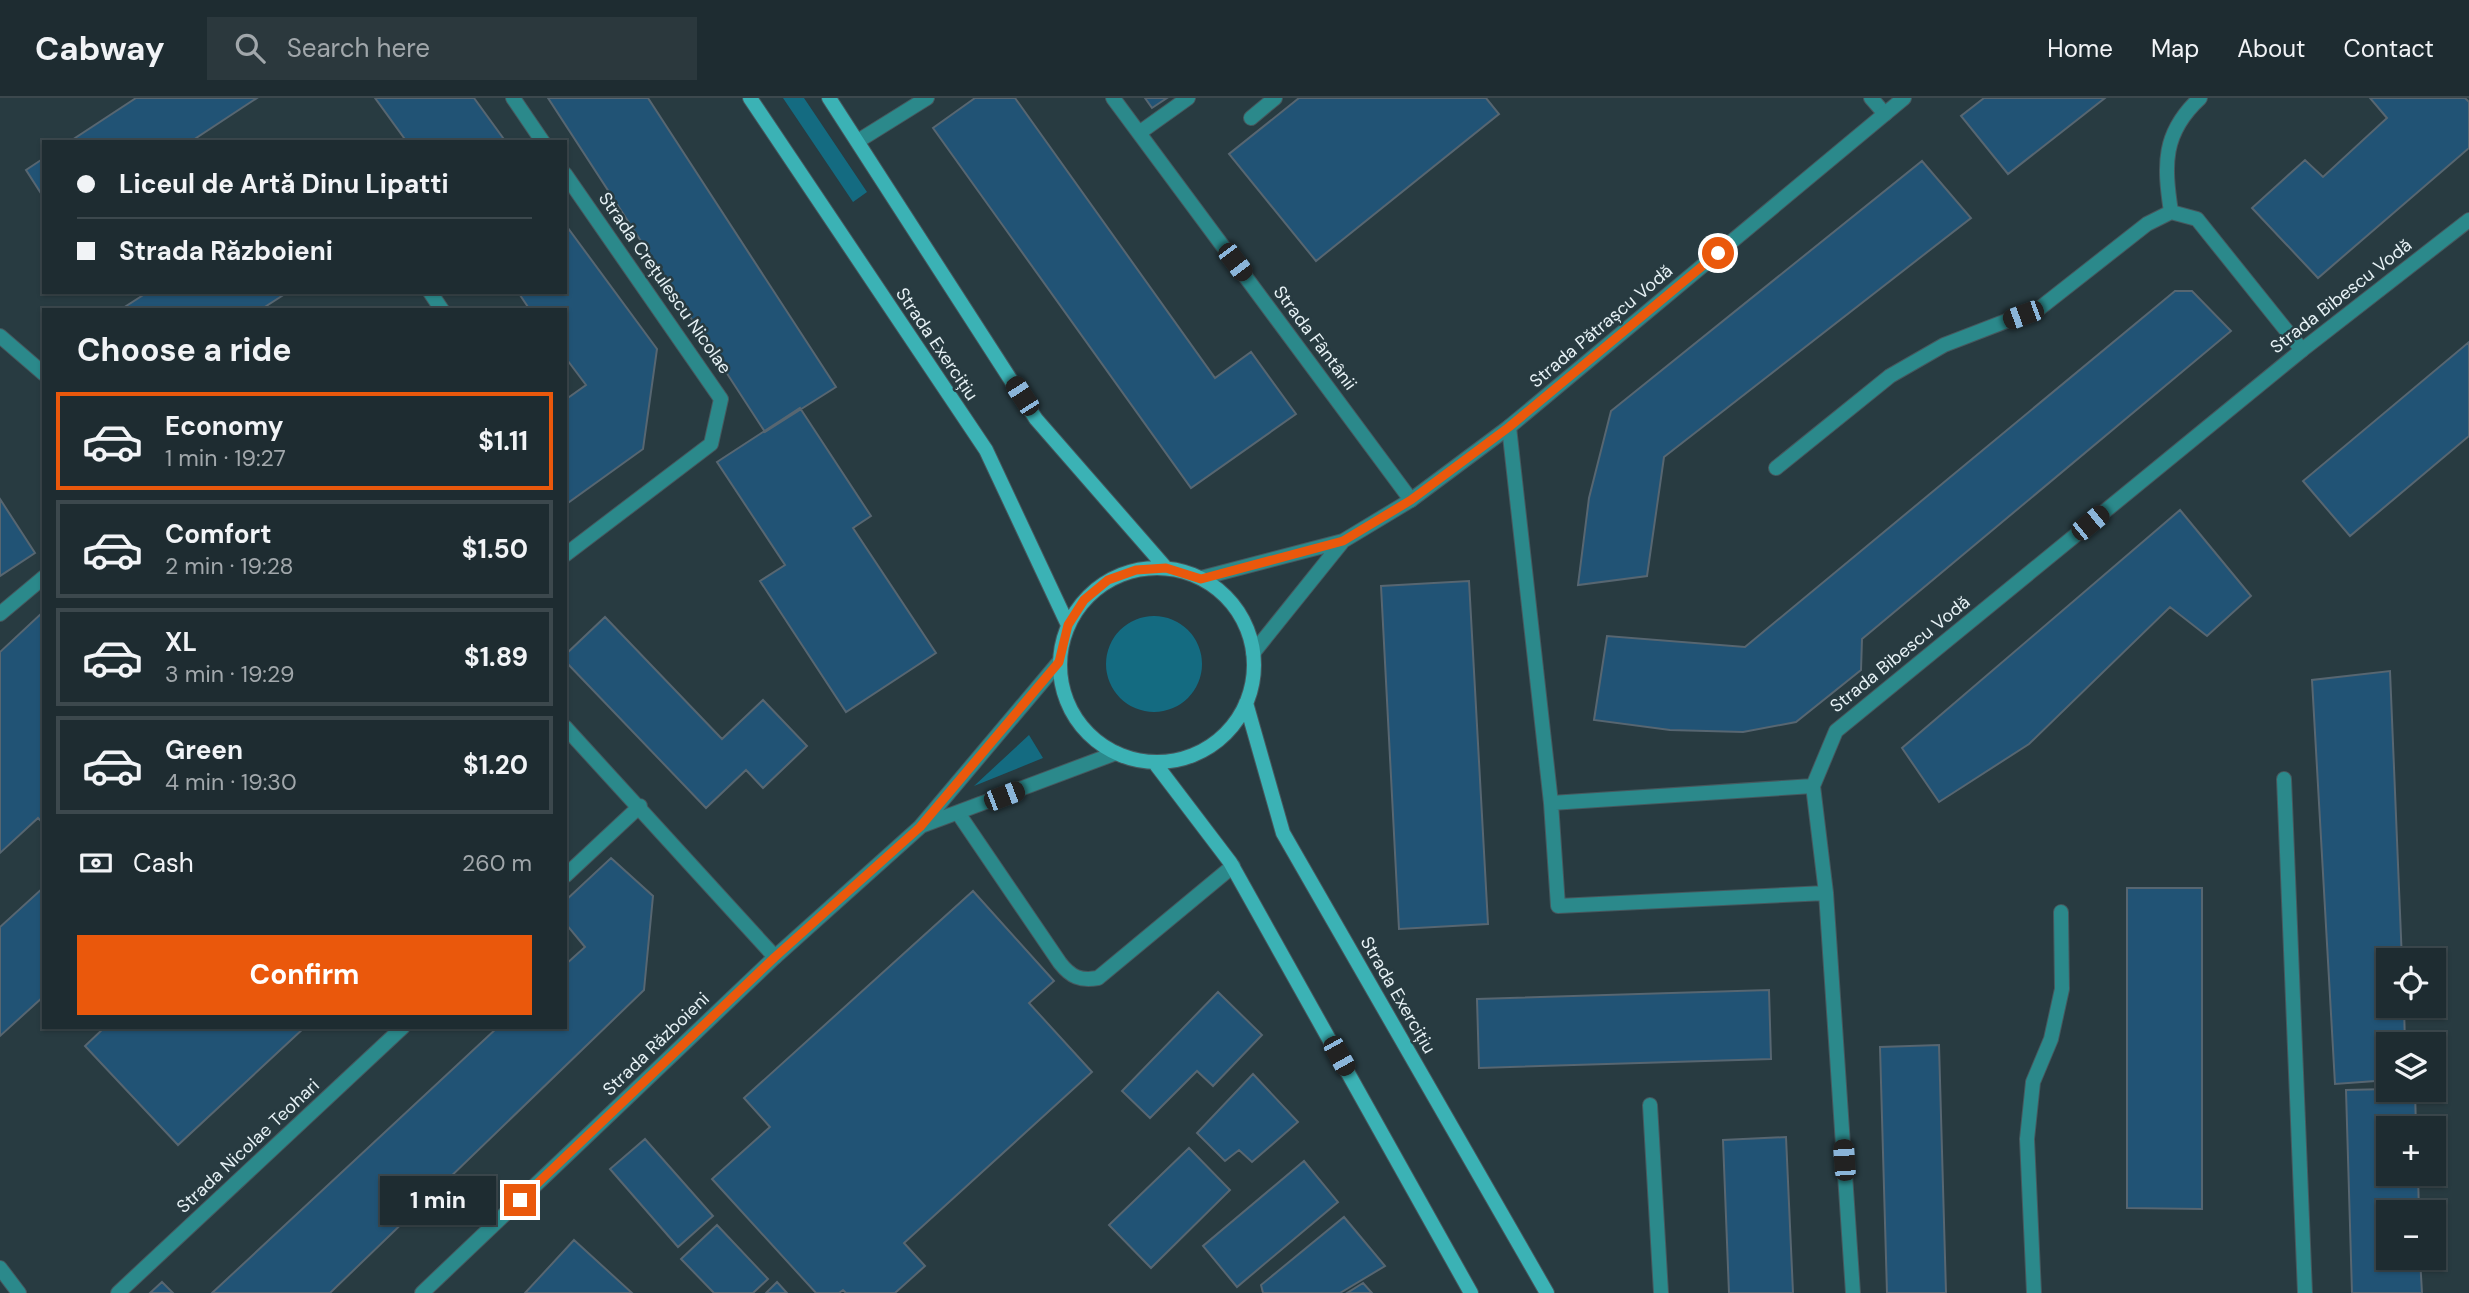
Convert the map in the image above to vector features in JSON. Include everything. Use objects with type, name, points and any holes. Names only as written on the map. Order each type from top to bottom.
[{"type":"main road","name":"Strada Exercițiu","points":[[750,98],[986,450],[1068,625]]},
{"type":"main road","points":[[829,98],[1037,419],[1166,568]]},
{"type":"main road","points":[[1166,568],[1201,579],[1227,597],[1244,623],[1253,653],[1253,679],[1246,703],[1231,728],[1209,747],[1183,758],[1154,762],[1116,753],[1092,738],[1074,716],[1063,690],[1059,662],[1068,625],[1084,600],[1108,580],[1136,570],[1166,568]]},
{"type":"main road","name":"Strada Exercițiu","points":[[1246,703],[1283,833],[1546,1293]]},
{"type":"main road","points":[[1154,762],[1233,866],[1471,1293]]},
{"type":"street","points":[[513,98],[542,140]]},
{"type":"street","points":[[858,141],[927,98]]},
{"type":"street","name":"Strada Fântânii","points":[[1113,98],[1411,500]]},
{"type":"street","points":[[1139,133],[1188,98]]},
{"type":"street","points":[[1251,118],[1275,98]]},
{"type":"street","points":[[1871,98],[1885,114]]},
{"type":"street","name":"Strada Pătrașcu Vodă","points":[[1343,541],[1411,500],[1509,427],[1904,98]]},
{"type":"street","points":[[2171,212],[2166,174],[2169,142],[2183,114],[2200,98]]},
{"type":"street","name":"Strada Crețulescu Nicolae","points":[[567,177],[722,399],[711,444],[567,553]]},
{"type":"street","points":[[1776,468],[1890,376],[1944,345],[2040,308],[2147,223],[2171,212],[2197,219],[2302,350]]},
{"type":"street","name":"Strada Bibescu Vodă","points":[[1813,786],[1836,731],[2302,350],[2469,220]]},
{"type":"street","points":[[0,335],[42,372]]},
{"type":"street","points":[[1509,427],[1551,803],[1558,906],[1826,893]]},
{"type":"street","points":[[1201,579],[1343,541]]},
{"type":"street","points":[[1253,653],[1343,541]]},
{"type":"street","points":[[0,614],[42,580]]},
{"type":"street","points":[[920,827],[1059,662]]},
{"type":"street","points":[[567,729],[775,957]]},
{"type":"street","points":[[920,827],[1116,753]]},
{"type":"street","points":[[2284,779],[2305,1293]]},
{"type":"street","points":[[1551,803],[1813,786],[1826,893],[1853,1293]]},
{"type":"street","points":[[567,874],[640,806]]},
{"type":"street","points":[[958,813],[1060,964],[1069,974],[1079,979],[1098,978],[1233,866]]},
{"type":"street","name":"Strada Războieni","points":[[422,1293],[775,957],[920,827]]},
{"type":"street","points":[[2034,1293],[2027,1139],[2033,1082],[2051,1040],[2062,989],[2061,912]]},
{"type":"street","name":"Strada Nicolae Teohari","points":[[118,1293],[401,1029]]},
{"type":"street","points":[[1650,1105],[1661,1293]]},
{"type":"street","points":[[0,1268],[19,1293]]},
{"type":"shaded area","points":[[783,98],[804,98],[867,192],[853,202]]},
{"type":"shaded area","points":[[1154,616],[1173,619],[1188,630],[1199,645],[1202,664],[1199,683],[1188,698],[1173,709],[1154,712],[1135,709],[1120,698],[1109,683],[1106,664],[1109,645],[1120,630],[1135,619]]},
{"type":"shaded area","points":[[1029,735],[1043,758],[974,786]]},
{"type":"building","points":[[136,98],[257,98],[193,140],[72,140]]},
{"type":"building","points":[[375,98],[474,98],[505,140],[406,140]]},
{"type":"building","points":[[548,98],[648,98],[836,387],[765,432]]},
{"type":"building","points":[[975,98],[1015,98],[1215,378],[1251,352],[1296,414],[1191,488],[933,128]]},
{"type":"building","points":[[1145,98],[1167,98],[1152,108]]},
{"type":"building","points":[[1299,98],[1486,98],[1499,114],[1316,261],[1229,154]]},
{"type":"building","points":[[1984,98],[2105,98],[2008,174],[1961,116]]},
{"type":"building","points":[[2370,98],[2465,98],[2469,102],[2469,148],[2318,278],[2252,208],[2305,160],[2323,177],[2387,118]]},
{"type":"building","points":[[42,159],[42,195],[26,170]]},
{"type":"building","points":[[1922,161],[1971,218],[1664,457],[1647,576],[1578,585],[1589,498],[1611,411]]},
{"type":"building","points":[[567,227],[657,349],[643,449],[567,504],[567,399],[586,385],[567,360],[567,308],[529,308],[519,294],[567,294]]},
{"type":"building","points":[[2175,291],[2192,291],[2231,331],[1862,639],[1861,670],[1796,722],[1743,732],[1670,730],[1594,720],[1607,636],[1745,647]]},
{"type":"building","points":[[145,294],[285,294],[263,308],[123,308]]},
{"type":"building","points":[[2469,342],[2469,436],[2350,536],[2303,481]]},
{"type":"building","points":[[800,408],[871,516],[853,528],[936,653],[846,712],[760,581],[785,565],[717,462]]},
{"type":"building","points":[[0,499],[35,553],[0,576]]},
{"type":"building","points":[[2180,510],[2251,596],[2207,636],[2170,607],[2029,744],[1939,802],[1902,748]]},
{"type":"building","points":[[1469,581],[1488,924],[1399,929],[1381,586]]},
{"type":"building","points":[[42,613],[42,822],[38,818],[0,853],[0,652]]},
{"type":"building","points":[[605,617],[722,739],[763,700],[807,746],[763,788],[746,770],[706,808],[567,663],[567,653]]},
{"type":"building","points":[[2390,671],[2401,948],[2376,948],[2376,1018],[2404,1018],[2405,1032],[2376,1032],[2376,1081],[2335,1084],[2312,680]]},
{"type":"building","points":[[611,858],[653,896],[644,990],[330,1293],[212,1293],[496,1029],[567,1029],[567,963],[585,947],[567,925],[567,899]]},
{"type":"building","points":[[2127,888],[2202,888],[2202,1209],[2127,1208]]},
{"type":"building","points":[[42,889],[42,998],[0,1036],[0,927]]},
{"type":"building","points":[[973,891],[1054,981],[1029,1003],[1092,1072],[904,1243],[925,1266],[895,1293],[846,1293],[843,1290],[839,1293],[816,1293],[712,1179],[770,1127],[744,1098]]},
{"type":"building","points":[[1769,990],[1771,1059],[1479,1068],[1477,999]]},
{"type":"building","points":[[1218,992],[1262,1035],[1213,1086],[1197,1071],[1150,1118],[1122,1091]]},
{"type":"building","points":[[103,1029],[303,1029],[178,1145],[85,1046]]},
{"type":"building","points":[[1939,1045],[1946,1293],[1887,1293],[1880,1047]]},
{"type":"building","points":[[1253,1074],[1298,1122],[1252,1162],[1239,1150],[1225,1161],[1197,1133]]},
{"type":"building","points":[[2376,1089],[2376,1102],[2415,1102],[2416,1116],[2376,1116],[2376,1186],[2418,1186],[2419,1200],[2376,1200],[2376,1270],[2421,1270],[2422,1293],[2352,1293],[2346,1090]]},
{"type":"building","points":[[1786,1137],[1793,1293],[1729,1293],[1723,1140]]},
{"type":"building","points":[[645,1139],[713,1216],[678,1247],[610,1169]]},
{"type":"building","points":[[1189,1148],[1230,1190],[1151,1268],[1109,1225]]},
{"type":"building","points":[[1304,1161],[1338,1202],[1237,1287],[1203,1246]]},
{"type":"building","points":[[1344,1217],[1385,1266],[1340,1293],[1263,1293],[1261,1285]]},
{"type":"building","points":[[717,1225],[768,1279],[753,1293],[714,1293],[681,1259]]},
{"type":"building","points":[[574,1240],[632,1293],[525,1293]]},
{"type":"building","points":[[162,1282],[173,1293],[150,1293]]},
{"type":"building","points":[[777,1282],[787,1293],[766,1293]]},
{"type":"building","points":[[1363,1283],[1372,1293],[1347,1293]]},
{"type":"route","points":[[520,1200],[775,957],[920,827],[1059,662],[1068,625],[1084,600],[1108,580],[1136,570],[1166,568],[1184,571],[1201,579],[1343,541],[1411,500],[1509,427],[1718,253]]}]
